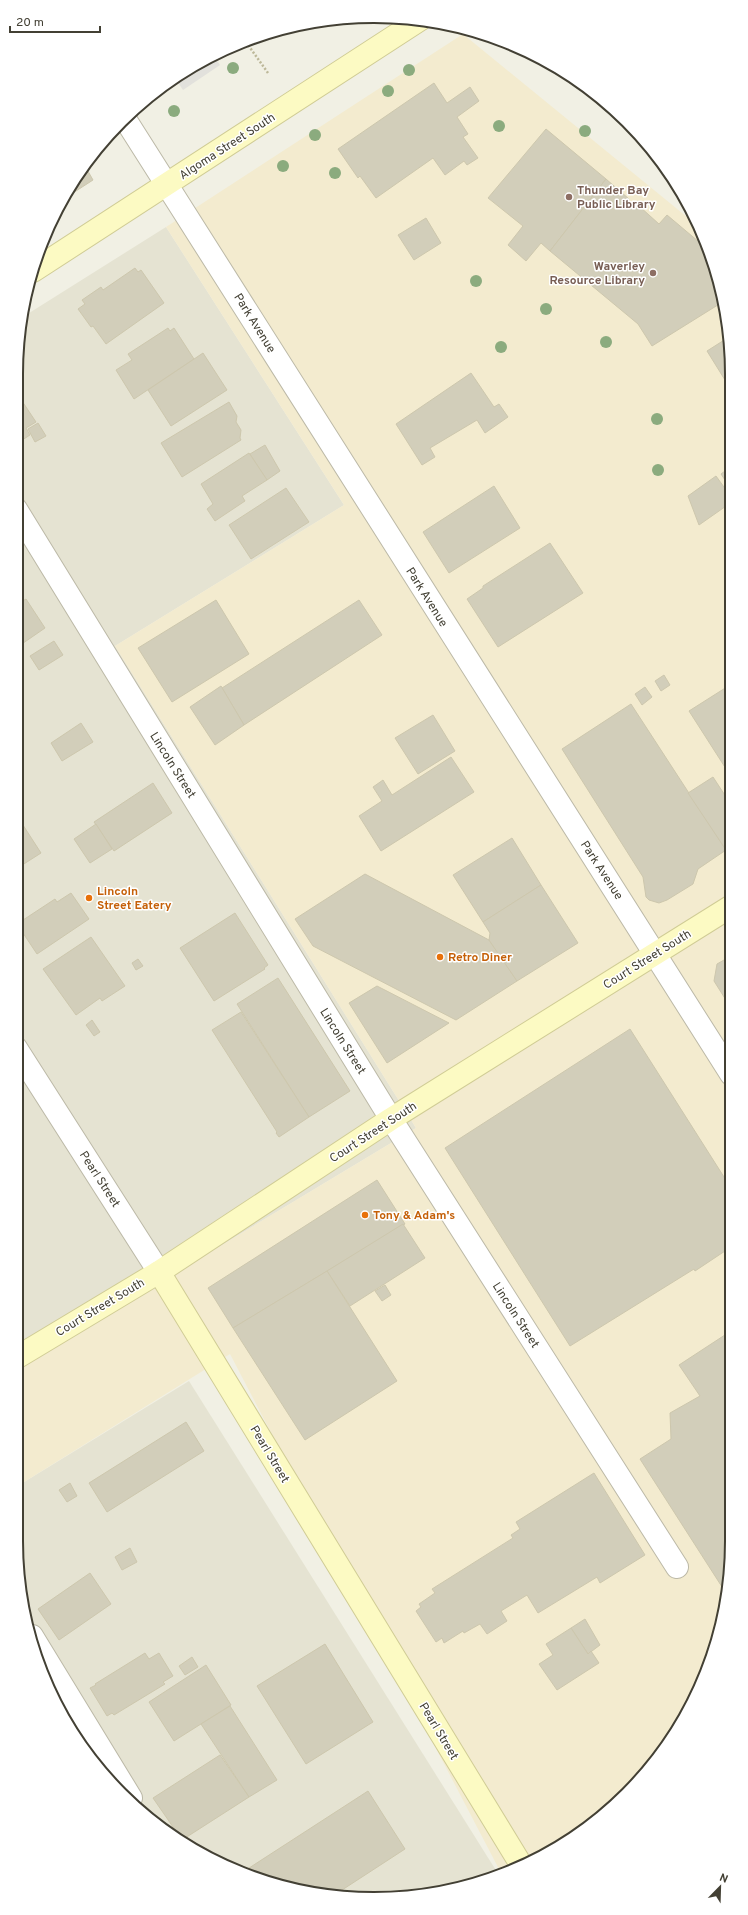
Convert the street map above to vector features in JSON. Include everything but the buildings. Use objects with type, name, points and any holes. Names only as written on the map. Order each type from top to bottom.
[{"type":"street","name":"Algoma Street South","points":[[40,266],[411,25]]},
{"type":"street","name":"Park Avenue","points":[[128,124],[725,1065]]},
{"type":"street","name":"Lincoln Street","points":[[23,520],[391,1119],[677,1567]]},
{"type":"street","name":"Court Street South","points":[[23,1354],[159,1272],[391,1119],[725,910]]},
{"type":"street","name":"Pearl Street","points":[[23,1059],[159,1272],[518,1861]]},
{"type":"street","points":[[41,1651],[125,1787]]},
{"type":"path","points":[[249,46],[268,73]]},
{"type":"shaded area","points":[[462,34],[689,218],[706,261],[718,306],[722,328],[725,374],[725,1541],[722,1587],[713,1632],[698,1675],[678,1716],[652,1755],[622,1789],[588,1819],[550,1845],[529,1856],[499,1869],[230,1354],[23,1483],[23,1365],[416,1128],[115,646],[344,505],[166,227]]},
{"type":"shaded area","points":[[217,60],[220,65],[183,90],[178,83]]},
{"type":"shaded area","points":[[166,227],[344,505],[115,646],[416,1128],[23,1365],[23,374],[26,328],[29,313]]},
{"type":"shaded area","points":[[189,1381],[496,1870],[465,1880],[420,1889],[374,1892],[328,1889],[283,1880],[240,1865],[198,1845],[160,1819],[126,1789],[96,1755],[70,1716],[50,1675],[35,1632],[26,1587],[23,1541],[23,1483]]},
{"type":"place","name":"Thunder Bay Public Library","points":[[569,197]]},
{"type":"place","name":"Waverley Resource Library","points":[[653,273]]},
{"type":"place","name":"Lincoln Street Eatery","points":[[89,898]]},
{"type":"place","name":"Retro Diner","points":[[440,957]]},
{"type":"place","name":"Tony & Adam's","points":[[365,1215]]}]
